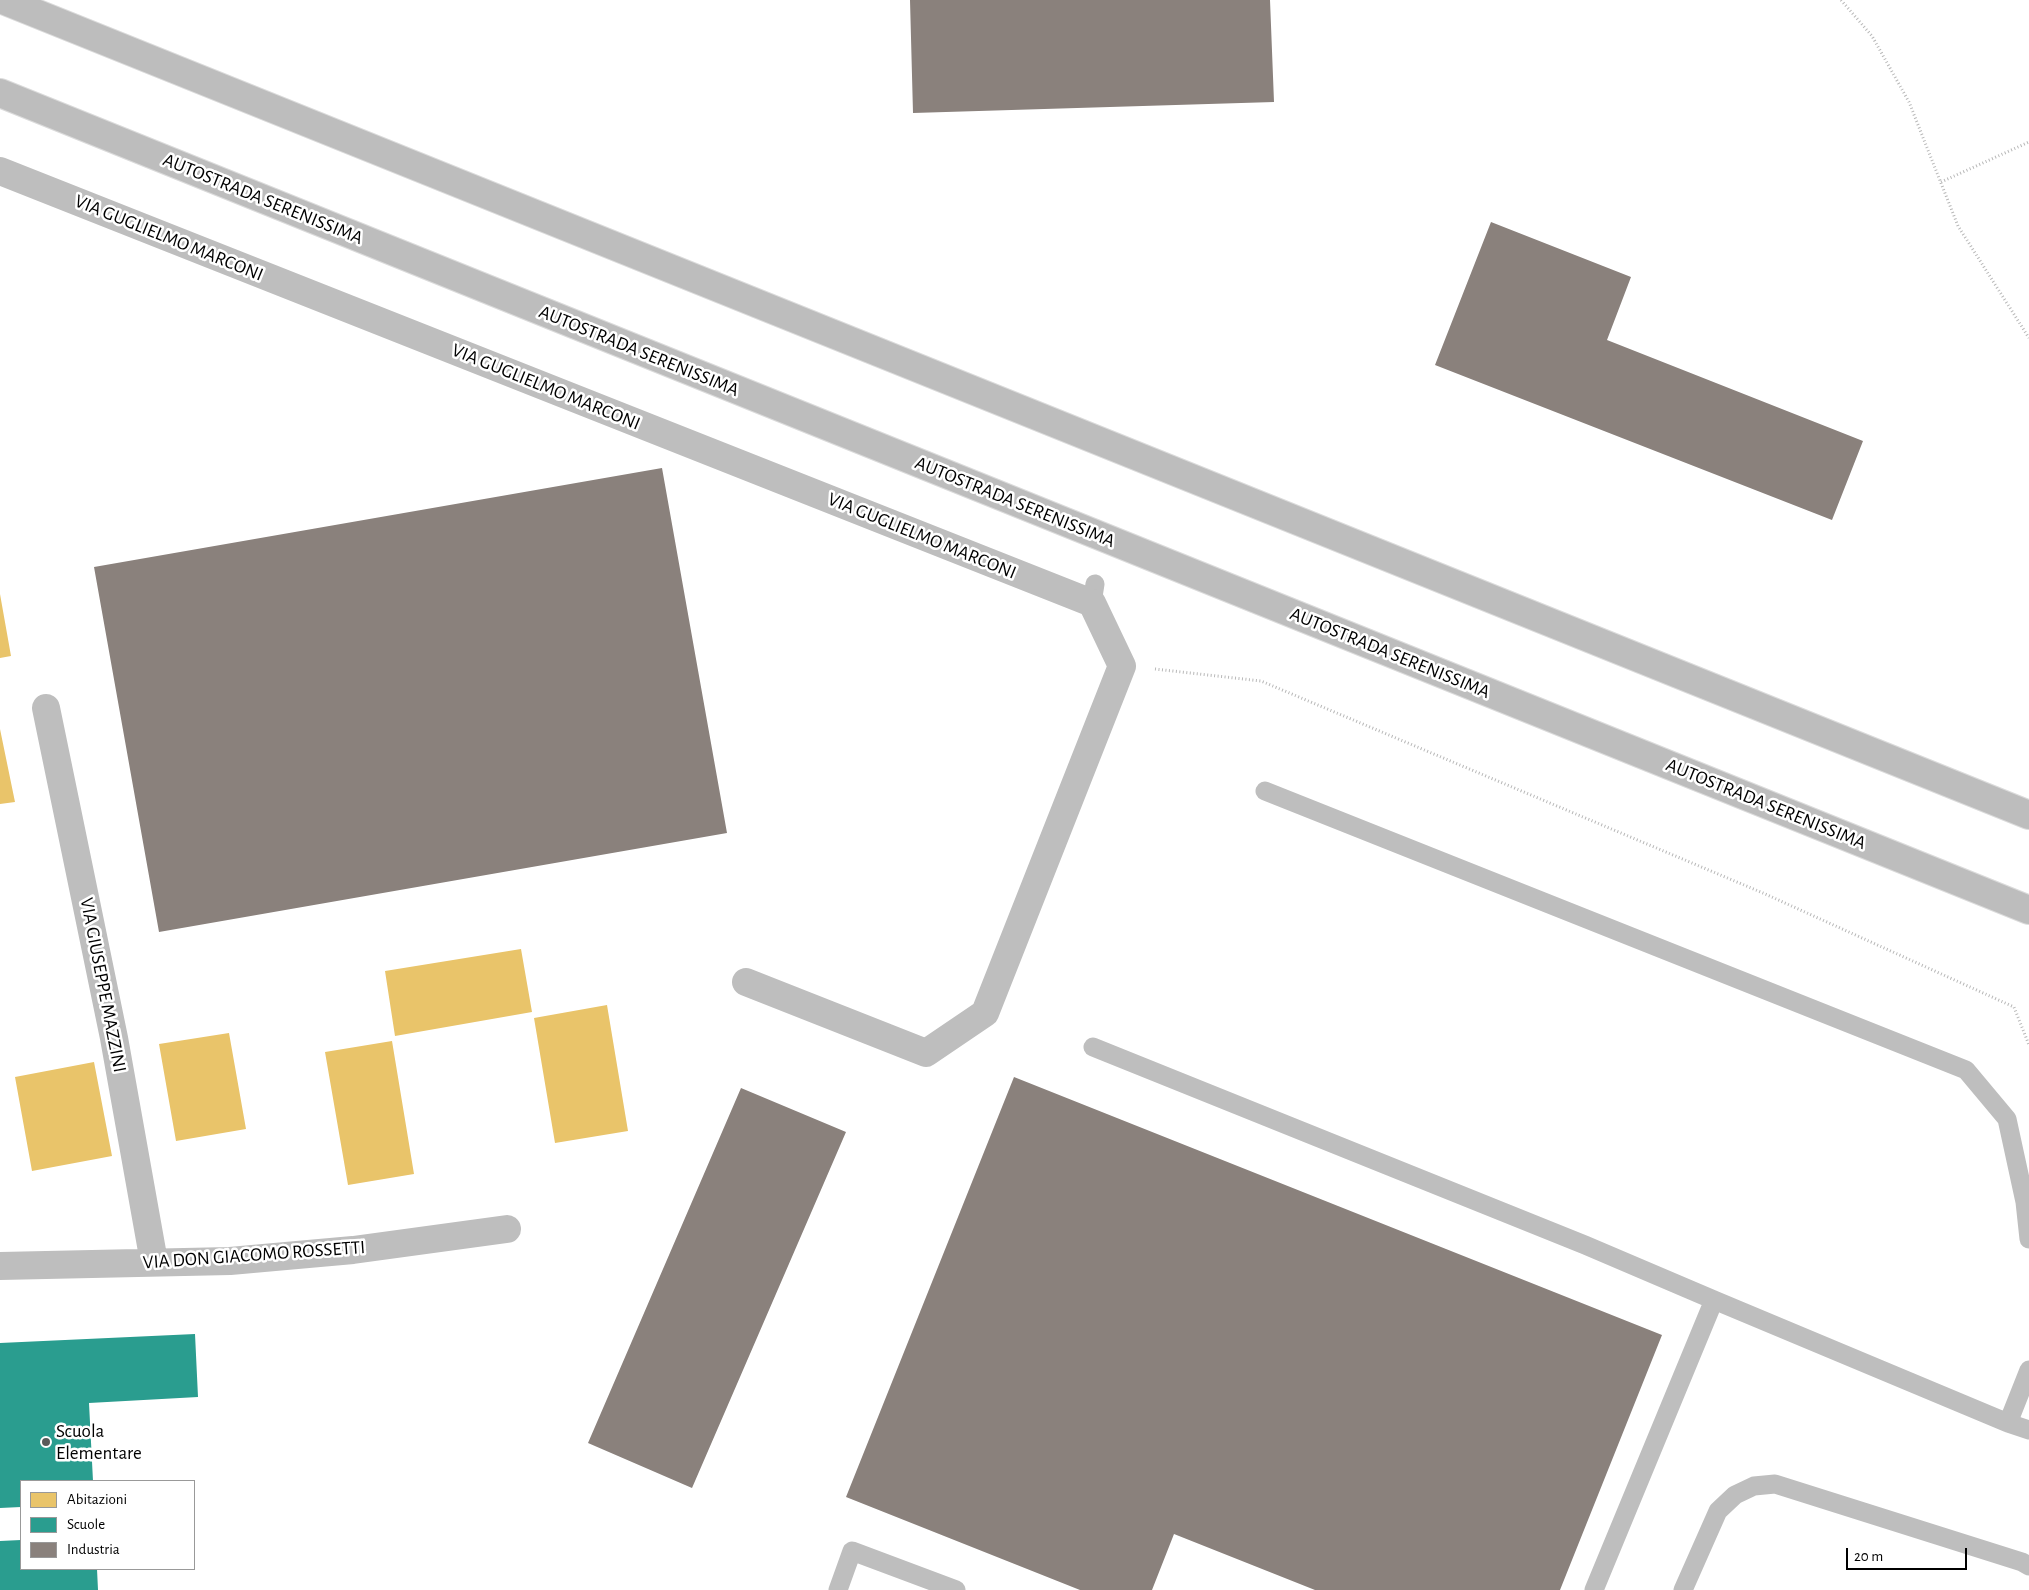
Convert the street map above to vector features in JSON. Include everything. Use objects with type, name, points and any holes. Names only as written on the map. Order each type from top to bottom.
[{"type":"highway","points":[[3,0],[2029,815]]},
{"type":"highway","name":"AUTOSTRADA SERENISSIMA","points":[[0,94],[2029,910]]},
{"type":"street","name":"VIA GUGLIELMO MARCONI","points":[[0,172],[1094,594],[1122,666]]},
{"type":"street","points":[[746,982],[926,1053],[985,1013],[1122,666]]},
{"type":"street","name":"VIA GIUSEPPE MAZZINI","points":[[46,708],[114,1038],[154,1262]]},
{"type":"street","name":"VIA DON GIACOMO ROSSETTI","points":[[0,1266],[230,1261],[353,1250],[507,1229]]},
{"type":"lane","points":[[1265,792],[1966,1070],[2007,1119],[2025,1202],[2029,1239]]},
{"type":"lane","points":[[1093,1047],[1585,1245],[2008,1423],[2029,1430]]},
{"type":"lane","points":[[1594,1590],[1714,1300]]},
{"type":"lane","points":[[2008,1423],[2029,1370]]},
{"type":"lane","points":[[1683,1590],[1718,1511],[1735,1495],[1754,1486],[1775,1484],[2022,1562],[2029,1566]]},
{"type":"lane","points":[[838,1590],[852,1551],[956,1590]]},
{"type":"path","points":[[1841,0],[1872,36],[1909,102],[1958,226],[2029,338]]},
{"type":"path","points":[[1940,182],[2029,142]]},
{"type":"path","points":[[1122,666],[1261,681],[1764,893],[2014,1007],[2029,1045]]},
{"type":"building: Abitazioni","points":[[0,594],[11,656],[0,658]]},
{"type":"building: Abitazioni","points":[[0,729],[15,802],[0,804]]},
{"type":"building: Abitazioni","points":[[521,949],[532,1012],[395,1036],[385,971]]},
{"type":"building: Abitazioni","points":[[607,1005],[628,1131],[555,1143],[534,1018]]},
{"type":"building: Abitazioni","points":[[229,1033],[246,1129],[176,1141],[159,1044]]},
{"type":"building: Abitazioni","points":[[392,1041],[414,1174],[348,1185],[325,1052]]},
{"type":"building: Abitazioni","points":[[94,1062],[112,1156],[32,1171],[15,1077]]},
{"type":"building: Scuole","name":"Scuola Elementare","points":[[195,1334],[198,1397],[89,1403],[93,1480],[20,1480],[20,1507],[0,1508],[0,1343]]},
{"type":"building: Scuole","points":[[20,1540],[20,1570],[97,1570],[98,1590],[0,1590],[0,1541]]},
{"type":"building: Industria","points":[[910,0],[1270,0],[1274,102],[913,113]]},
{"type":"building: Industria","points":[[1491,222],[1631,277],[1607,340],[1863,441],[1832,520],[1435,365]]},
{"type":"building: Industria","points":[[662,468],[727,833],[159,932],[94,567]]},
{"type":"building: Industria","points":[[1014,1077],[1662,1335],[1560,1590],[1315,1590],[1174,1534],[1152,1590],[1080,1590],[846,1497]]},
{"type":"building: Industria","points":[[741,1088],[846,1132],[692,1488],[588,1443]]},
{"type":"place","name":"Scuola Elementare","points":[[46,1442]]}]
